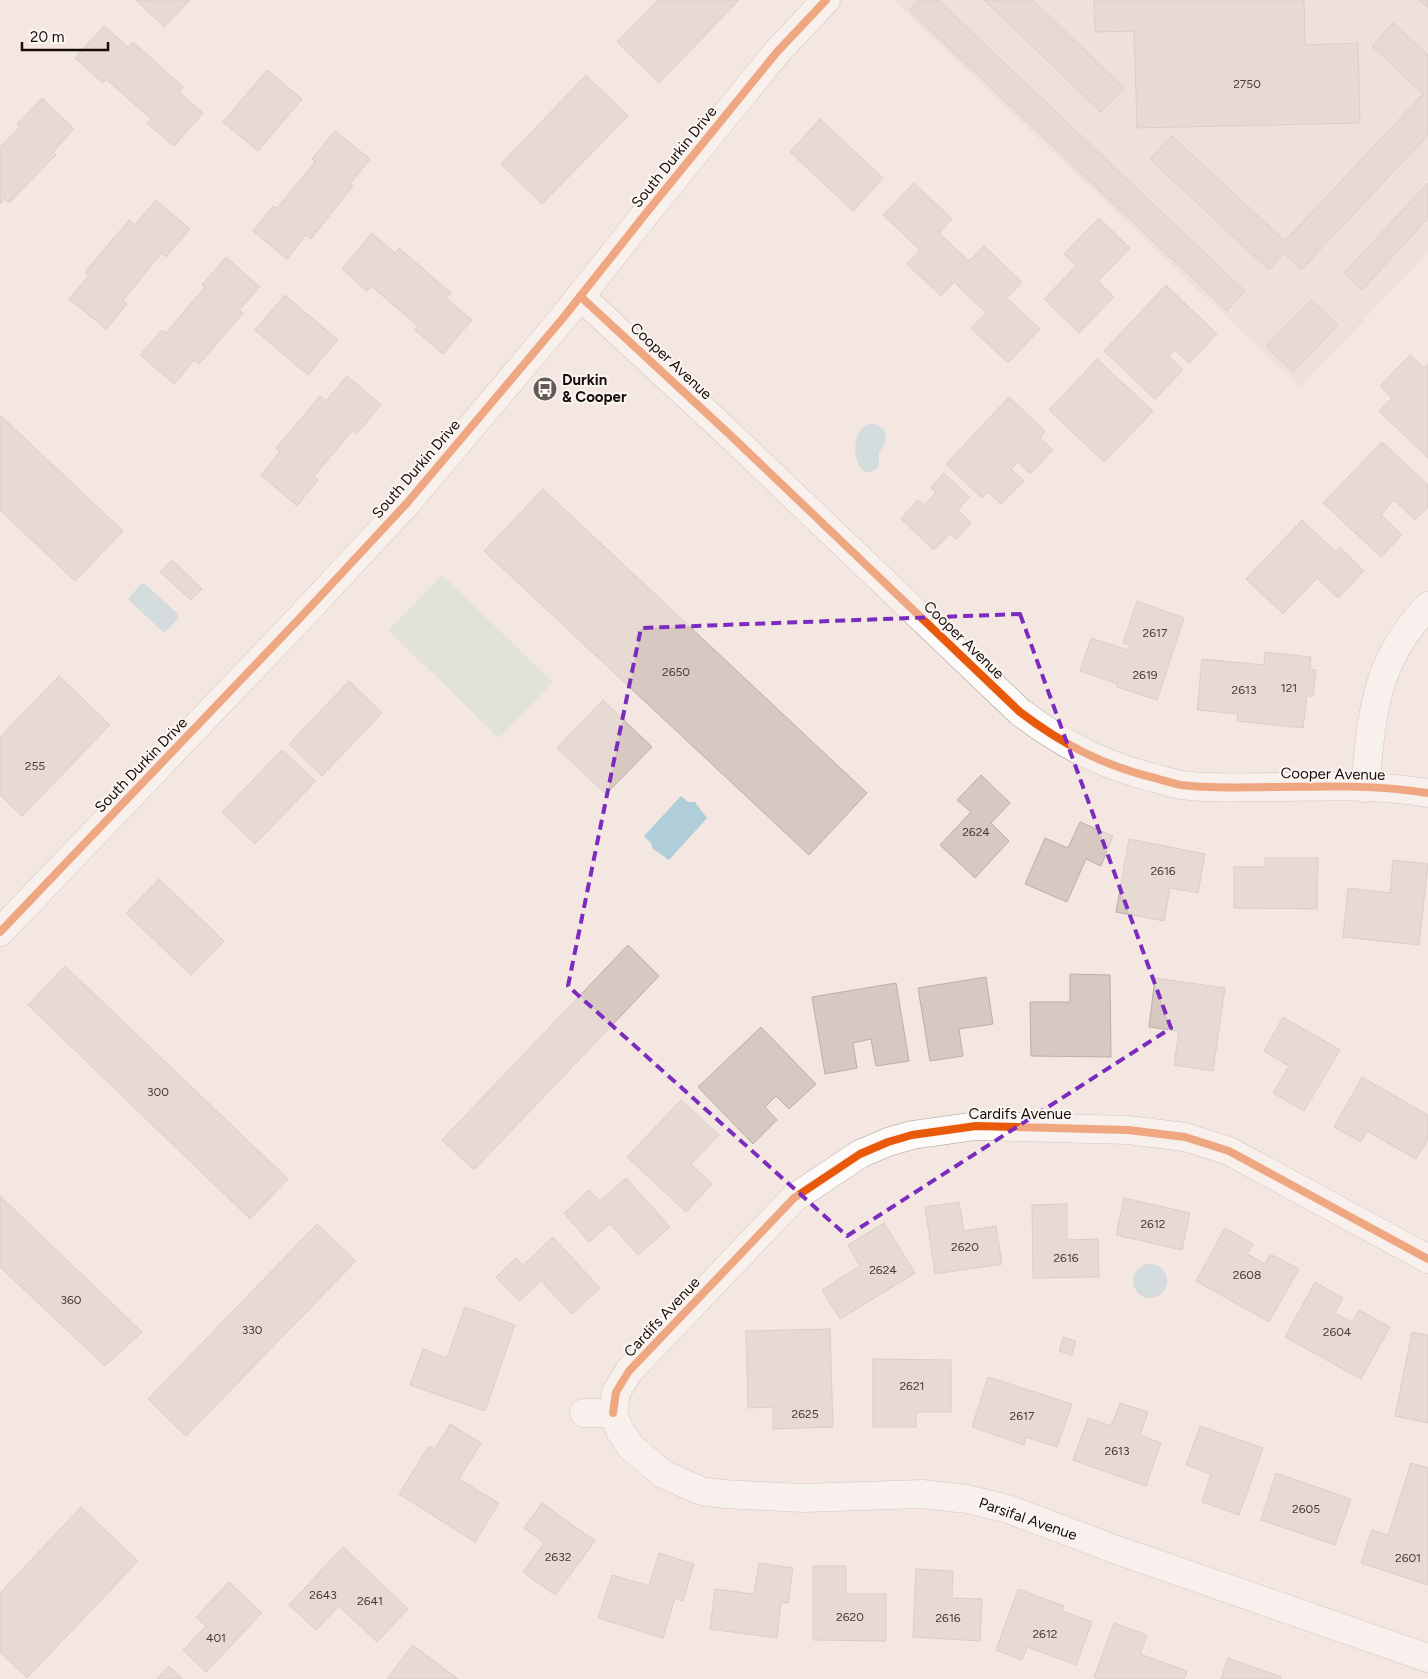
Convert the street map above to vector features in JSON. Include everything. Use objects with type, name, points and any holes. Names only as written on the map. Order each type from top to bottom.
[{"type":"street","name":"South Durkin Drive","points":[[0,932],[407,503],[505,388],[777,52],[826,0]]},
{"type":"street","name":"Cooper Avenue","points":[[580,296],[721,427],[1020,712],[1048,734],[1088,756],[1130,772],[1181,784],[1231,787],[1308,786],[1405,789],[1428,793]]},
{"type":"street","points":[[1365,788],[1373,712],[1381,679],[1396,646],[1428,606]]},
{"type":"street","name":"Cardifs Avenue","points":[[613,1414],[616,1392],[629,1371],[794,1198],[860,1154],[888,1142],[912,1135],[976,1126],[1128,1130],[1185,1137],[1229,1151],[1428,1259]]},
{"type":"street","points":[[584,1413],[613,1414]]},
{"type":"street","name":"Parsifal Avenue","points":[[613,1414],[620,1431],[631,1447],[663,1474],[701,1491],[723,1494],[804,1498],[922,1494],[968,1499],[1008,1509],[1124,1553],[1428,1658]]},
{"type":"highlighted area","points":[[1020,614],[1171,1028],[847,1236],[568,986],[641,628]]},
{"type":"shaded area","points":[[893,0],[1428,0],[1428,253],[1300,387]]},
{"type":"green space","points":[[442,575],[553,682],[499,738],[388,630]]},
{"type":"water","points":[[868,424],[875,424],[884,429],[885,436],[885,442],[879,452],[879,466],[872,472],[865,471],[860,467],[855,449],[856,439],[860,431]]},
{"type":"water","points":[[144,583],[178,614],[178,619],[164,633],[128,599]]},
{"type":"water","points":[[681,796],[688,802],[695,802],[707,818],[669,860],[653,849],[651,843],[644,836]]},
{"type":"water","points":[[1150,1264],[1162,1269],[1167,1281],[1162,1293],[1150,1298],[1138,1293],[1133,1281],[1138,1269]]},
{"type":"building","points":[[136,0],[190,0],[164,27]]},
{"type":"building","points":[[658,0],[739,0],[659,83],[617,42]]},
{"type":"building","points":[[918,0],[938,0],[1245,291],[1227,311],[909,10]]},
{"type":"building","points":[[984,0],[1033,0],[1124,88],[1101,112]]},
{"type":"building","points":[[1094,0],[1304,0],[1305,45],[1358,43],[1360,123],[1137,128],[1134,31],[1095,32]]},
{"type":"building","points":[[1419,0],[1428,0],[1428,8]]},
{"type":"building","points":[[1393,23],[1428,55],[1428,135],[1301,270],[1284,253],[1269,270],[1150,159],[1172,136],[1285,241],[1423,94],[1372,46]]},
{"type":"building","points":[[104,26],[128,47],[133,42],[183,87],[179,92],[203,113],[174,146],[147,123],[151,119],[106,79],[103,83],[75,58]]},
{"type":"building","points":[[267,70],[302,99],[258,151],[223,122]]},
{"type":"building","points":[[586,75],[628,116],[542,204],[501,164]]},
{"type":"building","points":[[42,98],[74,129],[53,152],[56,155],[9,203],[5,199],[0,204],[0,147],[20,127],[17,124]]},
{"type":"building","points":[[820,119],[883,178],[853,211],[790,152]]},
{"type":"building","points":[[335,131],[370,159],[350,184],[353,186],[311,239],[306,235],[287,259],[253,231],[273,206],[277,208],[315,162],[312,159]]},
{"type":"building","points":[[914,183],[952,219],[939,233],[969,261],[984,246],[1022,282],[1007,298],[1040,329],[1008,363],[971,328],[986,313],[954,282],[941,296],[907,264],[920,250],[883,215]]},
{"type":"building","points":[[1428,183],[1428,218],[1362,290],[1344,273]]},
{"type":"building","points":[[156,200],[190,229],[166,257],[162,253],[123,300],[127,304],[106,329],[69,299],[89,276],[85,272],[129,220],[135,225]]},
{"type":"building","points":[[1099,218],[1130,248],[1098,281],[1114,297],[1079,333],[1044,299],[1076,266],[1064,254]]},
{"type":"building","points":[[372,233],[395,253],[399,248],[451,293],[446,298],[472,320],[443,354],[415,330],[418,326],[371,286],[367,291],[342,269]]},
{"type":"building","points":[[226,257],[260,287],[239,310],[243,313],[199,364],[194,360],[174,384],[140,355],[162,330],[166,333],[205,287],[202,285]]},
{"type":"building","points":[[1166,285],[1217,334],[1189,363],[1175,350],[1169,356],[1183,370],[1155,399],[1104,351]]},
{"type":"building","points":[[285,295],[338,340],[308,375],[255,330]]},
{"type":"building","points":[[1311,300],[1338,325],[1293,372],[1266,346]]},
{"type":"building","points":[[1410,355],[1424,368],[1428,364],[1428,458],[1379,411],[1392,398],[1380,386]]},
{"type":"building","points":[[1097,359],[1153,411],[1104,462],[1049,410]]},
{"type":"building","points":[[347,376],[381,405],[357,433],[353,430],[314,476],[318,480],[297,506],[261,475],[280,452],[276,448],[320,396],[326,401]]},
{"type":"building","points":[[1009,397],[1045,431],[1040,438],[1053,450],[1030,474],[1018,462],[1011,469],[1024,481],[1001,504],[988,492],[982,498],[946,464]]},
{"type":"building","points":[[0,415],[123,531],[75,581],[0,510]]},
{"type":"building","points":[[1382,442],[1428,485],[1428,507],[1415,520],[1394,500],[1381,515],[1402,535],[1381,557],[1323,503]]},
{"type":"building","points":[[944,473],[969,497],[958,510],[971,523],[956,539],[950,534],[934,550],[901,519],[918,500],[924,505],[936,493],[931,487]]},
{"type":"building","points":[[543,489],[867,793],[809,855],[484,551]]},
{"type":"building","points":[[1302,520],[1336,552],[1340,547],[1364,571],[1338,598],[1317,578],[1283,614],[1246,579]]},
{"type":"building","points":[[172,560],[202,589],[191,600],[160,572]]},
{"type":"building","points":[[1137,601],[1184,618],[1157,700],[1117,687],[1118,684],[1080,671],[1091,638],[1128,650],[1130,645],[1123,643]]},
{"type":"building","points":[[1265,652],[1311,657],[1310,669],[1316,670],[1313,696],[1307,696],[1303,728],[1237,721],[1238,714],[1197,710],[1202,659],[1264,665]]},
{"type":"building","points":[[59,676],[110,725],[22,816],[0,795],[0,737]]},
{"type":"building","points":[[349,681],[382,713],[322,776],[289,744]]},
{"type":"building","points":[[603,700],[652,747],[606,794],[557,748]]},
{"type":"building","points":[[282,750],[316,781],[255,844],[222,812]]},
{"type":"building","points":[[981,775],[1010,803],[991,823],[1009,841],[975,878],[940,845],[971,812],[957,800]]},
{"type":"building","points":[[1080,822],[1113,836],[1101,866],[1086,859],[1067,902],[1025,884],[1045,838],[1068,848]]},
{"type":"building","points":[[1129,839],[1205,854],[1198,893],[1170,888],[1164,921],[1116,912]]},
{"type":"building","points":[[1265,858],[1318,858],[1317,909],[1234,908],[1234,867],[1265,867]]},
{"type":"building","points":[[1393,860],[1428,864],[1419,945],[1343,937],[1348,888],[1390,893]]},
{"type":"building","points":[[159,879],[224,941],[191,975],[126,913]]},
{"type":"building","points":[[628,945],[659,976],[474,1170],[442,1140]]},
{"type":"building","points":[[65,966],[288,1179],[250,1219],[28,1005]]},
{"type":"building","points":[[1070,974],[1110,975],[1111,1057],[1031,1056],[1030,1002],[1070,1002]]},
{"type":"building","points":[[986,977],[993,1024],[959,1029],[963,1056],[930,1061],[918,988]]},
{"type":"building","points":[[1155,978],[1225,988],[1213,1071],[1174,1065],[1179,1031],[1149,1027]]},
{"type":"building","points":[[896,983],[909,1061],[876,1066],[871,1039],[853,1043],[857,1068],[825,1074],[812,997]]},
{"type":"building","points":[[1283,1017],[1340,1050],[1304,1111],[1273,1093],[1289,1066],[1264,1051]]},
{"type":"building","points":[[761,1027],[816,1084],[789,1109],[776,1096],[765,1107],[777,1120],[753,1144],[698,1087]]},
{"type":"building","points":[[1362,1077],[1428,1115],[1428,1139],[1416,1159],[1367,1131],[1361,1142],[1334,1127]]},
{"type":"building","points":[[681,1100],[719,1135],[691,1164],[712,1184],[686,1212],[627,1157]]},
{"type":"building","points":[[626,1178],[670,1227],[638,1255],[610,1224],[589,1242],[564,1213],[589,1190],[600,1201]]},
{"type":"building","points":[[0,1196],[142,1332],[105,1366],[0,1267]]},
{"type":"building","points":[[1124,1198],[1190,1213],[1182,1250],[1116,1235]]},
{"type":"building","points":[[959,1202],[964,1231],[996,1226],[1002,1264],[935,1274],[925,1207]]},
{"type":"building","points":[[1067,1204],[1067,1240],[1098,1239],[1099,1277],[1033,1278],[1032,1205]]},
{"type":"building","points":[[884,1223],[915,1273],[840,1319],[822,1290],[860,1266],[848,1245]]},
{"type":"building","points":[[317,1224],[356,1261],[186,1436],[148,1399]]},
{"type":"building","points":[[1225,1228],[1253,1244],[1247,1254],[1265,1264],[1270,1254],[1299,1269],[1269,1322],[1196,1281]]},
{"type":"building","points":[[553,1237],[600,1288],[572,1314],[541,1281],[519,1301],[496,1277],[516,1258],[523,1265]]},
{"type":"building","points":[[1315,1282],[1343,1298],[1335,1313],[1352,1322],[1359,1310],[1390,1327],[1361,1379],[1285,1337]]},
{"type":"building","points":[[465,1307],[515,1325],[485,1411],[410,1385],[423,1349],[447,1358]]},
{"type":"building","points":[[830,1329],[833,1427],[773,1429],[773,1407],[748,1408],[746,1331]]},
{"type":"building","points":[[1412,1332],[1428,1335],[1428,1423],[1395,1416]]},
{"type":"building","points":[[1063,1337],[1076,1341],[1072,1355],[1059,1351]]},
{"type":"building","points":[[873,1359],[951,1360],[951,1412],[916,1412],[916,1427],[873,1427]]},
{"type":"building","points":[[988,1377],[1072,1404],[1057,1447],[1026,1437],[1024,1445],[972,1427]]},
{"type":"building","points":[[1120,1403],[1148,1412],[1140,1435],[1161,1443],[1146,1486],[1073,1460],[1088,1418],[1111,1426]]},
{"type":"building","points":[[450,1424],[481,1443],[459,1479],[499,1503],[475,1542],[399,1494],[429,1446],[435,1449]]},
{"type":"building","points":[[1200,1426],[1263,1448],[1239,1515],[1202,1502],[1211,1474],[1186,1465]]},
{"type":"building","points":[[1411,1463],[1428,1468],[1428,1585],[1361,1563],[1372,1530],[1388,1535]]},
{"type":"building","points":[[1276,1473],[1351,1499],[1335,1545],[1261,1520]]},
{"type":"building","points":[[542,1503],[595,1541],[555,1595],[523,1572],[544,1543],[524,1528]]},
{"type":"building","points":[[81,1507],[138,1561],[27,1678],[0,1652],[0,1593]]},
{"type":"building","points":[[343,1547],[408,1609],[377,1642],[339,1606],[316,1630],[289,1605]]},
{"type":"building","points":[[659,1553],[694,1564],[683,1601],[675,1598],[663,1638],[598,1618],[612,1575],[649,1586]]},
{"type":"building","points":[[759,1563],[793,1568],[788,1603],[781,1602],[777,1638],[710,1629],[715,1589],[754,1594]]},
{"type":"building","points":[[813,1566],[846,1566],[846,1594],[886,1594],[886,1641],[813,1640]]},
{"type":"building","points":[[916,1569],[953,1571],[952,1598],[982,1599],[980,1641],[913,1637]]},
{"type":"building","points":[[229,1582],[262,1613],[206,1672],[183,1650],[206,1626],[196,1617]]},
{"type":"building","points":[[1018,1589],[1064,1606],[1062,1611],[1092,1622],[1076,1665],[1027,1647],[1022,1660],[996,1650]]},
{"type":"building","points":[[1114,1623],[1147,1635],[1140,1654],[1187,1671],[1184,1679],[1098,1679],[1094,1677]]},
{"type":"building","points":[[413,1645],[458,1679],[387,1679]]},
{"type":"building","points":[[1228,1658],[1281,1677],[1281,1679],[1221,1679]]},
{"type":"building","points":[[169,1666],[183,1679],[157,1679]]},
{"type":"cycle path","points":[[0,932],[300,618],[407,503],[563,318],[777,52],[826,0]]},
{"type":"cycle path","points":[[580,296],[728,433],[1020,712],[1068,744],[1118,767],[1181,785],[1217,787],[1352,787],[1428,793]]},
{"type":"cycle path","points":[[613,1413],[616,1392],[629,1371],[794,1198],[860,1154],[888,1142],[912,1135],[976,1126],[1128,1130],[1185,1137],[1229,1151],[1428,1259]]},
{"type":"place","name":"Durkin & Cooper","points":[[545,389]]}]
